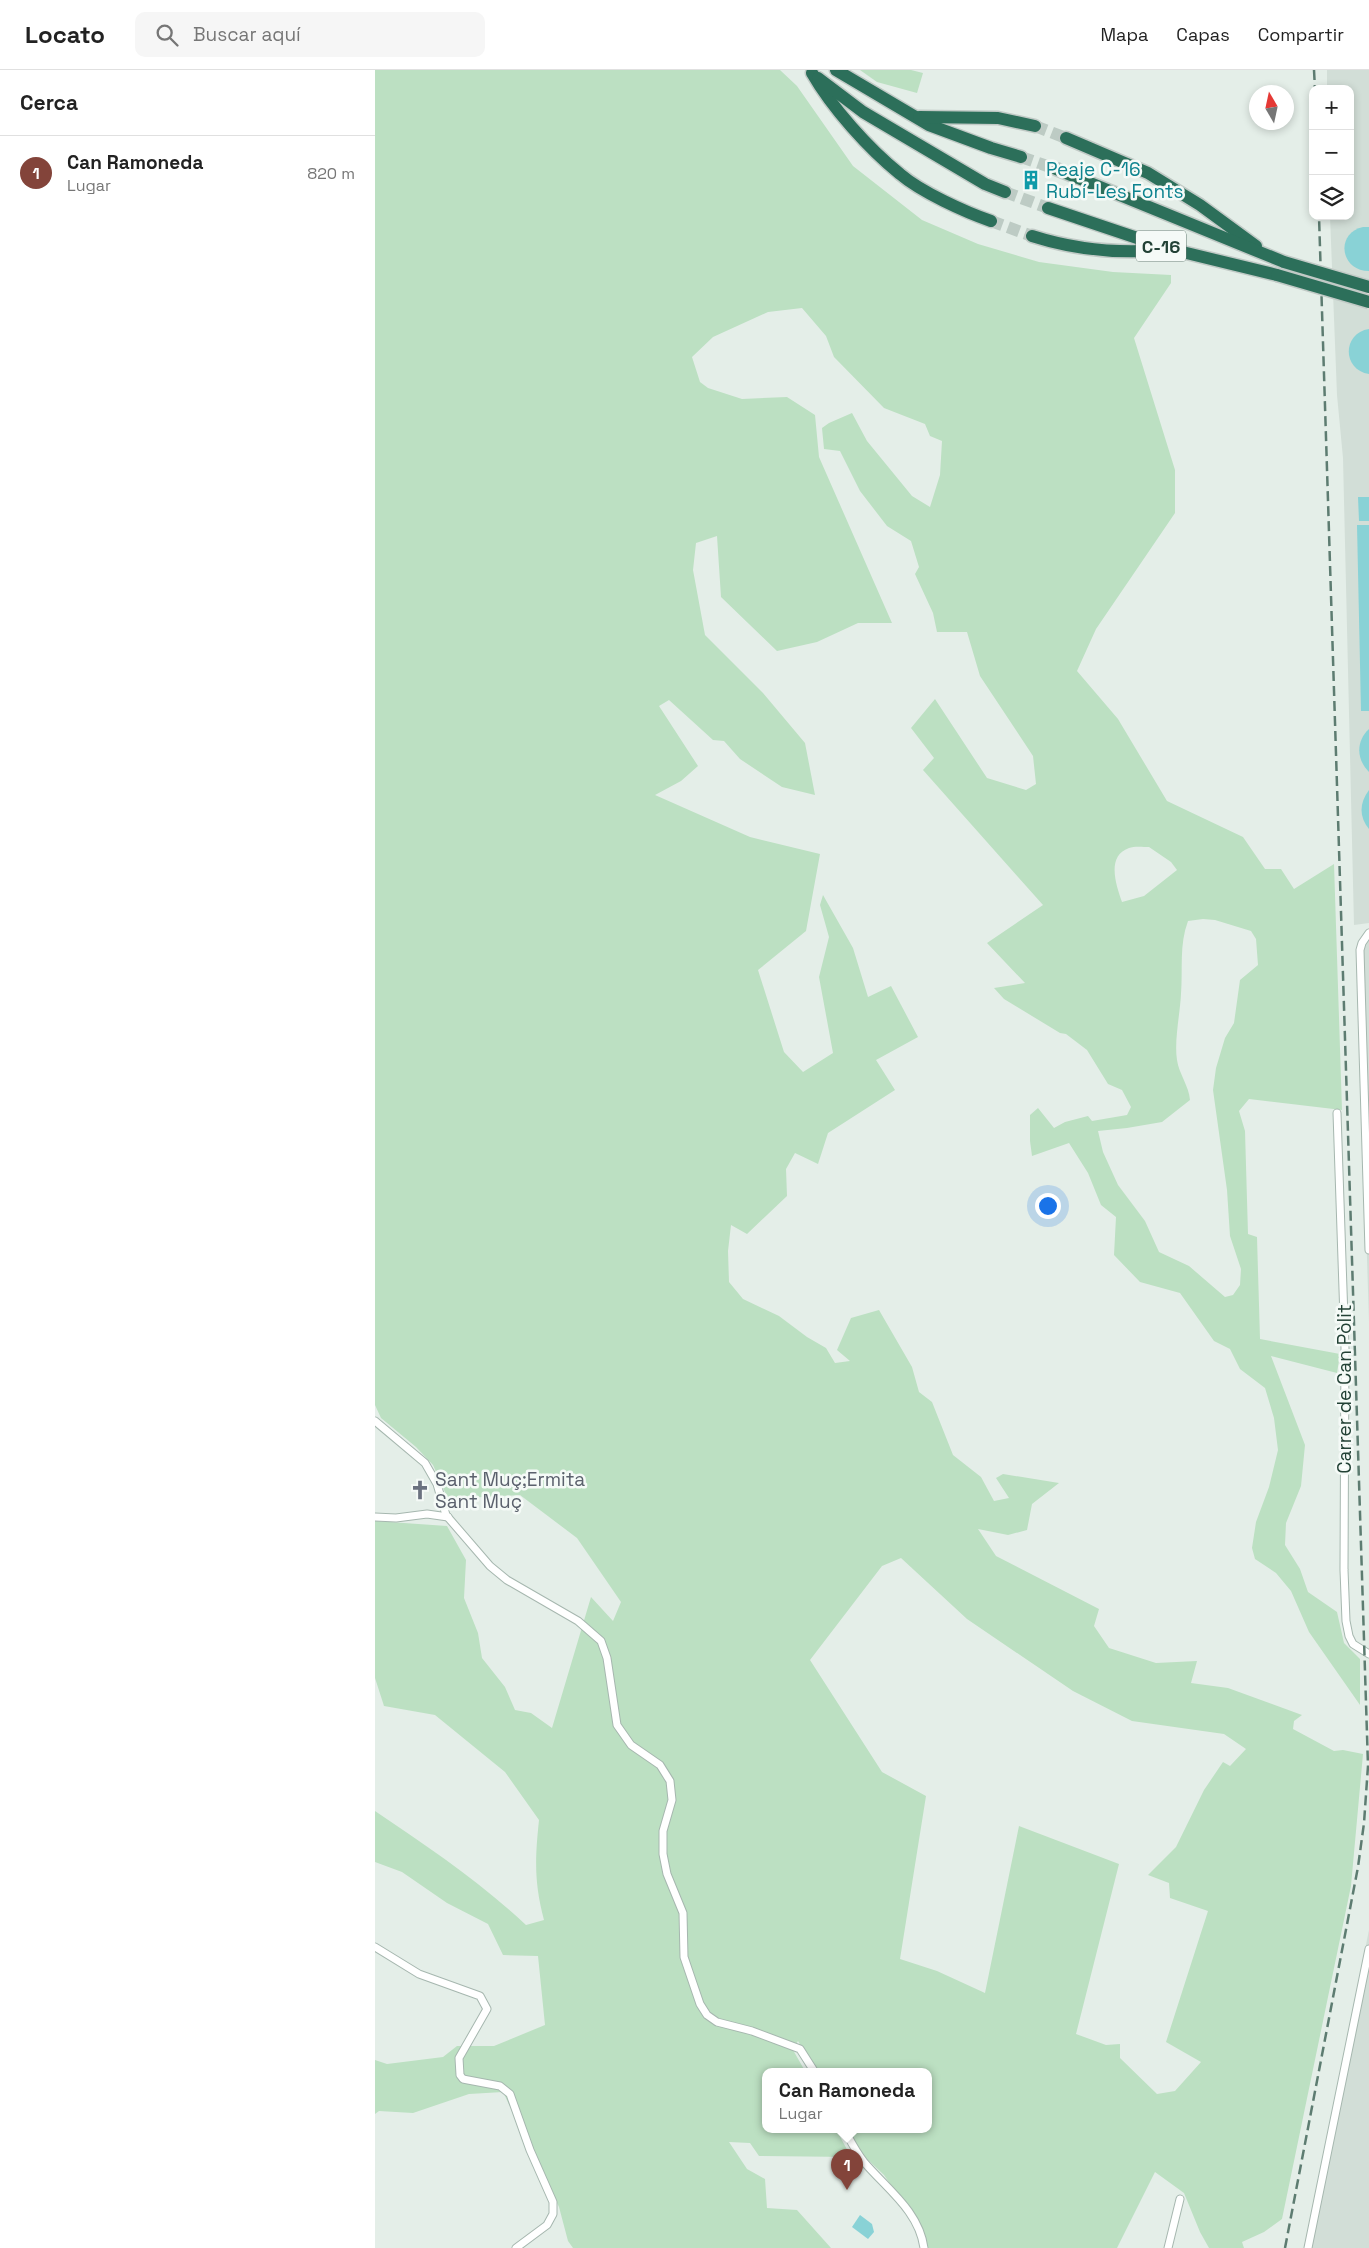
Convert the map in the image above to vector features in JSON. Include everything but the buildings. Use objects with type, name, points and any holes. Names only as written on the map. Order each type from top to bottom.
[{"type":"highway","points":[[836,70],[929,125],[1021,157]]},
{"type":"highway","points":[[810,72],[863,112],[985,184],[1005,192]]},
{"type":"highway","points":[[810,72],[833,105],[900,175],[945,200],[991,221]]},
{"type":"highway","points":[[916,117],[998,118],[1035,126]]},
{"type":"highway","name":"C-16","points":[[1066,138],[1148,173],[1224,222],[1270,257]]},
{"type":"highway","name":"C-16","points":[[1055,169],[1270,257],[1369,287]]},
{"type":"highway","name":"C-16","points":[[1048,208],[1170,249],[1277,275],[1369,302]]},
{"type":"highway","name":"C-16","points":[[1032,236],[1065,246],[1133,253],[1170,249]]},
{"type":"street","points":[[1369,934],[1362,943],[1360,950],[1369,1250]]},
{"type":"street","name":"Carrer de Can Pòlit","points":[[1337,1113],[1345,1348],[1344,1570],[1346,1621],[1353,1644],[1369,1654]]},
{"type":"street","points":[[375,1421],[425,1462],[437,1484],[448,1517],[497,1573],[579,1621],[601,1641],[607,1658],[617,1725],[631,1745],[660,1765],[670,1781],[672,1800],[663,1832],[663,1854],[667,1874],[683,1913],[684,1957],[700,2004],[707,2015],[717,2022],[752,2031],[800,2049],[812,2068]]},
{"type":"street","points":[[375,1517],[395,1518],[427,1514],[448,1517]]},
{"type":"street","points":[[375,1947],[419,1974],[480,1996],[486,2004],[487,2009],[483,2020],[459,2058],[460,2075],[463,2079],[500,2086],[510,2094],[553,2202],[553,2214],[547,2225],[516,2248]]},
{"type":"street","points":[[1308,2248],[1369,1948]]},
{"type":"street","points":[[846,2133],[859,2155],[895,2194],[912,2217],[921,2233],[924,2248]]},
{"type":"street","points":[[1167,2248],[1180,2199]]},
{"type":"shaded area","points":[[1327,70],[1369,70],[1369,923],[1354,925],[1343,458],[1337,395],[1330,220],[1354,220],[1354,85],[1327,85]]},
{"type":"shaded area","points":[[1369,929],[1369,1321],[1357,948]]},
{"type":"shaded area","points":[[1369,1930],[1369,2248],[1305,2248],[1347,2038]]},
{"type":"green space","points":[[375,70],[780,70],[797,86],[853,166],[922,220],[978,244],[1039,262],[1113,272],[1171,275],[1171,283],[1134,338],[1175,470],[1175,513],[1096,629],[1077,671],[1118,719],[1167,801],[1243,837],[1265,869],[1281,869],[1294,889],[1334,864],[1342,1110],[1249,1099],[1239,1111],[1245,1131],[1248,1234],[1257,1237],[1260,1339],[1340,1354],[1337,1373],[1271,1356],[1305,1445],[1301,1486],[1286,1523],[1285,1545],[1300,1569],[1308,1592],[1337,1612],[1344,1643],[1360,1659],[1360,1705],[1309,1632],[1291,1591],[1276,1573],[1255,1559],[1252,1548],[1256,1522],[1269,1487],[1278,1450],[1274,1418],[1265,1388],[1240,1369],[1230,1349],[1214,1341],[1180,1293],[1140,1282],[1114,1255],[1116,1217],[1101,1205],[1088,1173],[1069,1143],[1032,1156],[1030,1115],[1038,1108],[1054,1128],[1065,1122],[1088,1116],[1092,1121],[1127,1115],[1131,1107],[1122,1090],[1108,1084],[1087,1050],[1066,1034],[1060,1033],[1004,999],[994,988],[1025,983],[987,943],[1043,905],[923,770],[934,758],[911,728],[935,699],[987,778],[1026,790],[1036,784],[1033,756],[980,676],[967,632],[937,632],[933,613],[915,574],[919,567],[911,541],[887,526],[860,491],[840,451],[824,449],[822,428],[852,413],[867,441],[912,496],[930,507],[940,475],[942,441],[930,436],[925,424],[884,408],[834,357],[826,336],[802,308],[768,312],[713,337],[692,357],[700,382],[708,388],[742,399],[787,397],[815,415],[819,457],[892,623],[858,623],[817,642],[777,651],[721,597],[717,536],[696,543],[693,570],[705,635],[763,693],[805,743],[815,795],[782,787],[740,759],[724,741],[713,740],[669,700],[659,706],[698,766],[681,781],[655,795],[750,837],[820,854],[806,931],[758,970],[784,1052],[803,1072],[833,1053],[819,977],[829,937],[820,905],[823,895],[853,948],[868,997],[891,986],[918,1037],[876,1060],[895,1090],[828,1133],[818,1164],[795,1153],[786,1169],[787,1196],[747,1234],[731,1225],[728,1251],[729,1282],[743,1299],[779,1316],[807,1337],[826,1348],[835,1363],[850,1361],[837,1350],[851,1318],[879,1310],[912,1367],[919,1392],[932,1402],[953,1455],[981,1477],[994,1501],[1009,1498],[996,1478],[1003,1474],[1059,1483],[1032,1504],[1027,1530],[1008,1535],[978,1529],[996,1556],[1099,1609],[1094,1626],[1109,1648],[1156,1663],[1197,1661],[1191,1683],[1228,1688],[1302,1715],[1294,1721],[1293,1729],[1334,1751],[1343,1750],[1363,1754],[1351,1886],[1282,2219],[1264,2232],[1242,2242],[1244,2248],[1209,2248],[1200,2232],[1184,2193],[1155,2172],[1117,2248],[927,2248],[924,2234],[884,2175],[863,2155],[850,2133],[932,2133],[932,2068],[813,2068],[798,2041],[793,2050],[803,2068],[762,2068],[762,2133],[838,2133],[851,2157],[759,2156],[750,2143],[729,2142],[747,2169],[765,2179],[767,2208],[797,2210],[831,2248],[573,2248],[568,2241],[559,2207],[503,2092],[469,2094],[413,2113],[379,2111],[375,2114],[375,2060],[387,2064],[443,2057],[457,2046],[494,2046],[545,2025],[538,1956],[503,1955],[488,1924],[447,1903],[402,1872],[375,1862],[375,1811],[472,1879],[526,1925],[544,1920],[538,1894],[536,1870],[539,1820],[505,1772],[435,1715],[384,1706],[375,1678],[375,1521],[447,1526],[466,1560],[464,1598],[478,1633],[482,1658],[505,1687],[515,1710],[531,1713],[552,1728],[591,1597],[613,1621],[621,1602],[577,1538],[520,1495],[448,1499],[433,1465],[416,1447],[381,1418],[375,1405]],"holes":[[[1149,847],[1171,862],[1177,870],[1144,896],[1122,902],[1117,888],[1115,872],[1117,857],[1122,852],[1129,848]],[[1215,920],[1251,931],[1256,939],[1258,965],[1240,980],[1234,1023],[1225,1038],[1216,1068],[1213,1090],[1227,1190],[1230,1236],[1241,1269],[1240,1285],[1233,1295],[1225,1297],[1189,1266],[1159,1252],[1145,1221],[1118,1185],[1103,1152],[1098,1131],[1162,1122],[1190,1100],[1178,1065],[1176,1053],[1181,994],[1182,948],[1188,921]],[[901,1558],[967,1619],[1073,1691],[1132,1721],[1224,1734],[1246,1749],[1230,1766],[1223,1762],[1204,1790],[1176,1847],[1148,1875],[1169,1883],[1170,1898],[1208,1911],[1166,2042],[1201,2062],[1175,2091],[1157,2094],[1120,2058],[1120,2044],[1106,2045],[1076,2034],[1119,1864],[1019,1826],[985,1993],[937,1971],[900,1959],[926,1796],[882,1772],[810,1660],[882,1566]]]},
{"type":"green space","points":[[860,70],[911,70],[923,73],[917,93],[877,82]]},
{"type":"water","points":[[1363,227],[1369,227],[1369,271],[1352,265],[1347,259],[1345,251],[1348,236]]},
{"type":"water","points":[[1369,329],[1369,374],[1360,371],[1354,366],[1349,352],[1350,344],[1354,337],[1360,332]]},
{"type":"water","points":[[1358,497],[1369,497],[1369,521],[1359,521]]},
{"type":"water","points":[[1357,525],[1369,525],[1369,711],[1361,711]]},
{"type":"water","points":[[1369,729],[1369,772],[1362,761],[1359,750],[1362,739]]},
{"type":"water","points":[[1369,790],[1369,829],[1363,820],[1361,810],[1363,800]]},
{"type":"water","points":[[860,2215],[872,2224],[874,2232],[868,2239],[852,2227]]},
{"type":"tunnel","points":[[1035,126],[1066,138]]},
{"type":"tunnel","points":[[1021,157],[1056,169]]},
{"type":"tunnel","points":[[1005,192],[1048,208]]},
{"type":"tunnel","points":[[991,221],[1032,236]]},
{"type":"railway","points":[[1314,70],[1315,85]]},
{"type":"railway","points":[[1285,2248],[1358,1867],[1364,1823],[1368,1766],[1319,220]]},
{"type":"place","name":"Peaje C-16 Rubí-Les Fonts","points":[[1031,180]]},
{"type":"place","name":"Sant Muç;Ermita Sant Muç","points":[[420,1490]]},
{"type":"place","name":"Can Ramoneda","points":[[847,2190]]}]
